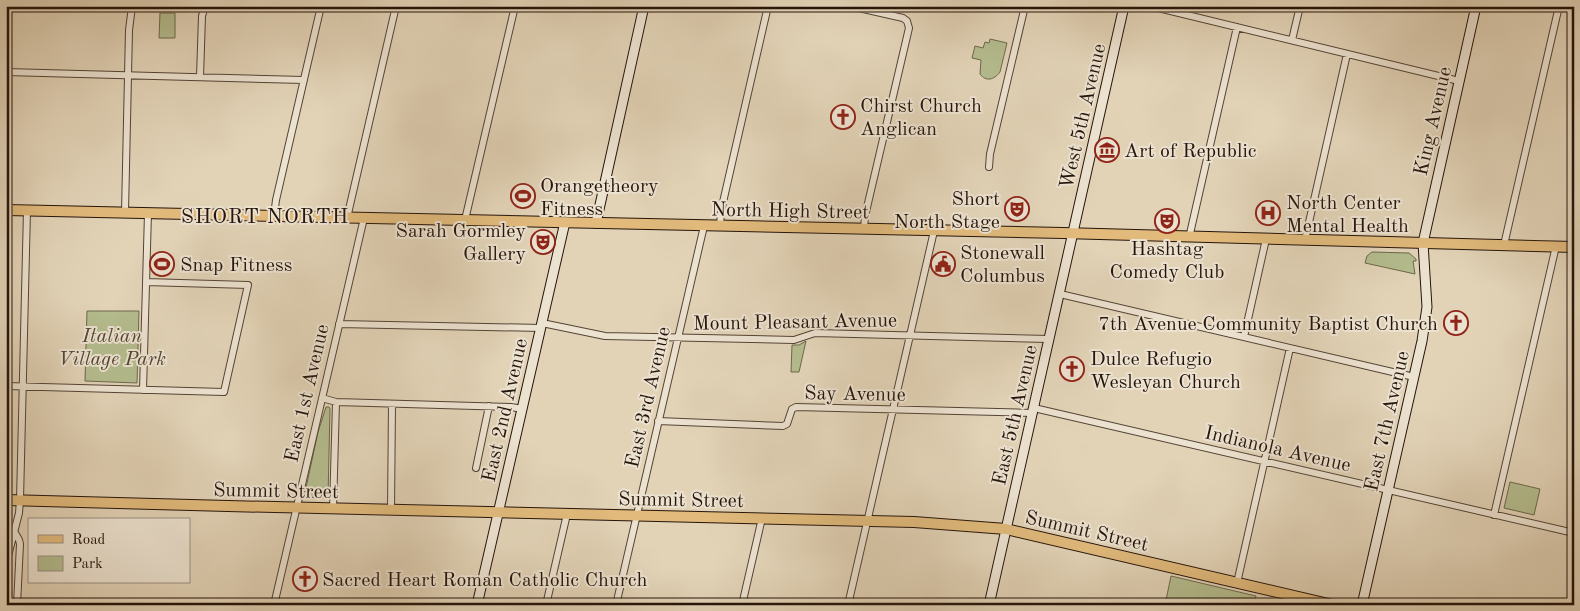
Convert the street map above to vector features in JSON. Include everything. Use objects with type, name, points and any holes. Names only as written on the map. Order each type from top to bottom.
[{"type":"main road","name":"North High Street","points":[[6,210],[1574,247]]},
{"type":"main road","name":"Summit Street","points":[[6,500],[914,522],[1006,528],[1333,605]]},
{"type":"street","points":[[124,212],[132,6]]},
{"type":"street","points":[[200,77],[202,16],[205,6]]},
{"type":"street","points":[[274,216],[276,200],[321,6]]},
{"type":"street","points":[[347,218],[396,6]]},
{"type":"street","points":[[465,220],[515,6]]},
{"type":"street","points":[[596,223],[644,6]]},
{"type":"street","points":[[720,226],[721,210],[768,6]]},
{"type":"street","points":[[850,6],[903,18],[907,21],[908,28],[865,216],[864,229]]},
{"type":"street","points":[[989,167],[990,154],[1025,6]]},
{"type":"street","name":"West 5th Avenue","points":[[1073,234],[1124,6]]},
{"type":"street","points":[[1150,6],[1459,81]]},
{"type":"street","points":[[1292,40],[1300,6]]},
{"type":"street","name":"King Avenue","points":[[1423,243],[1476,6]]},
{"type":"street","points":[[1504,245],[1559,6]]},
{"type":"street","points":[[1189,238],[1237,27]]},
{"type":"street","points":[[1305,240],[1347,54]]},
{"type":"street","points":[[6,72],[304,80]]},
{"type":"street","points":[[6,564],[19,513],[20,500],[27,210]]},
{"type":"street","points":[[143,390],[148,213]]},
{"type":"street","name":"East 1st Avenue","points":[[274,605],[364,218]]},
{"type":"street","name":"East 2nd Avenue","points":[[477,605],[565,222]]},
{"type":"street","name":"East 3rd Avenue","points":[[616,605],[704,226]]},
{"type":"street","points":[[848,605],[934,231]]},
{"type":"street","name":"East 5th Avenue","points":[[989,605],[1073,234]]},
{"type":"street","points":[[1244,337],[1266,239]]},
{"type":"street","name":"East 7th Avenue","points":[[1362,605],[1422,341],[1427,307],[1423,243]]},
{"type":"street","points":[[1494,514],[1556,246]]},
{"type":"street","points":[[6,386],[224,392],[248,284],[146,282]]},
{"type":"street","points":[[1060,294],[1414,377]]},
{"type":"street","name":"Mount Pleasant Avenue","points":[[339,324],[542,326],[604,336],[678,338],[798,340],[808,334],[815,333],[1050,339]]},
{"type":"street","points":[[1237,583],[1290,348]]},
{"type":"street","points":[[322,398],[336,402],[523,408]]},
{"type":"street","points":[[332,509],[336,402]]},
{"type":"street","points":[[391,510],[392,404]]},
{"type":"street","points":[[476,468],[489,406]]},
{"type":"street","name":"Say Avenue","points":[[658,422],[783,426],[787,424],[792,409],[796,407],[1033,411]]},
{"type":"street","name":"Indianola Avenue","points":[[1033,411],[1574,533]]},
{"type":"street","points":[[546,605],[567,514]]},
{"type":"street","points":[[742,605],[762,518]]},
{"type":"street","points":[[14,531],[20,544],[18,605]]},
{"type":"green space","points":[[160,13],[175,13],[175,38],[159,38]]},
{"type":"green space","points":[[990,39],[1007,43],[1000,72],[995,77],[987,79],[980,74],[981,60],[972,58],[975,46],[983,48],[985,42],[989,43]]},
{"type":"green space","points":[[1372,252],[1409,253],[1416,259],[1416,261],[1413,261],[1415,274],[1365,263],[1367,256]]},
{"type":"green space","name":"Italian Village Park","points":[[87,311],[139,311],[137,383],[85,381]]},
{"type":"green space","points":[[806,341],[799,372],[791,372],[792,345],[799,345]]},
{"type":"green space","points":[[326,407],[330,409],[328,498],[304,497],[318,432]]},
{"type":"green space","points":[[1510,482],[1540,489],[1534,515],[1504,508]]},
{"type":"green space","points":[[1171,576],[1256,596],[1254,605],[1165,605]]},
{"type":"place","name":"Chirst Church Anglican","points":[[843,117]]},
{"type":"place","name":"Art of Republic","points":[[1107,150]]},
{"type":"place","name":"Orangetheory Fitness","points":[[523,196]]},
{"type":"place","name":"Short North Stage","points":[[1017,209]]},
{"type":"place","name":"North Center Mental Health","points":[[1268,213]]},
{"type":"place","name":"Hashtag Comedy Club","points":[[1167,221]]},
{"type":"place","name":"Sarah Gormley Gallery","points":[[543,242]]},
{"type":"place","name":"Snap Fitness","points":[[162,264]]},
{"type":"place","name":"Stonewall Columbus","points":[[943,264]]},
{"type":"place","name":"7th Avenue Community Baptist Church","points":[[1456,323]]},
{"type":"place","name":"Dulce Refugio Wesleyan Church","points":[[1072,369]]},
{"type":"place","name":"Sacred Heart Roman Catholic Church","points":[[305,579]]},
{"type":"district","name":"SHORT NORTH","points":[[265,216]]}]
